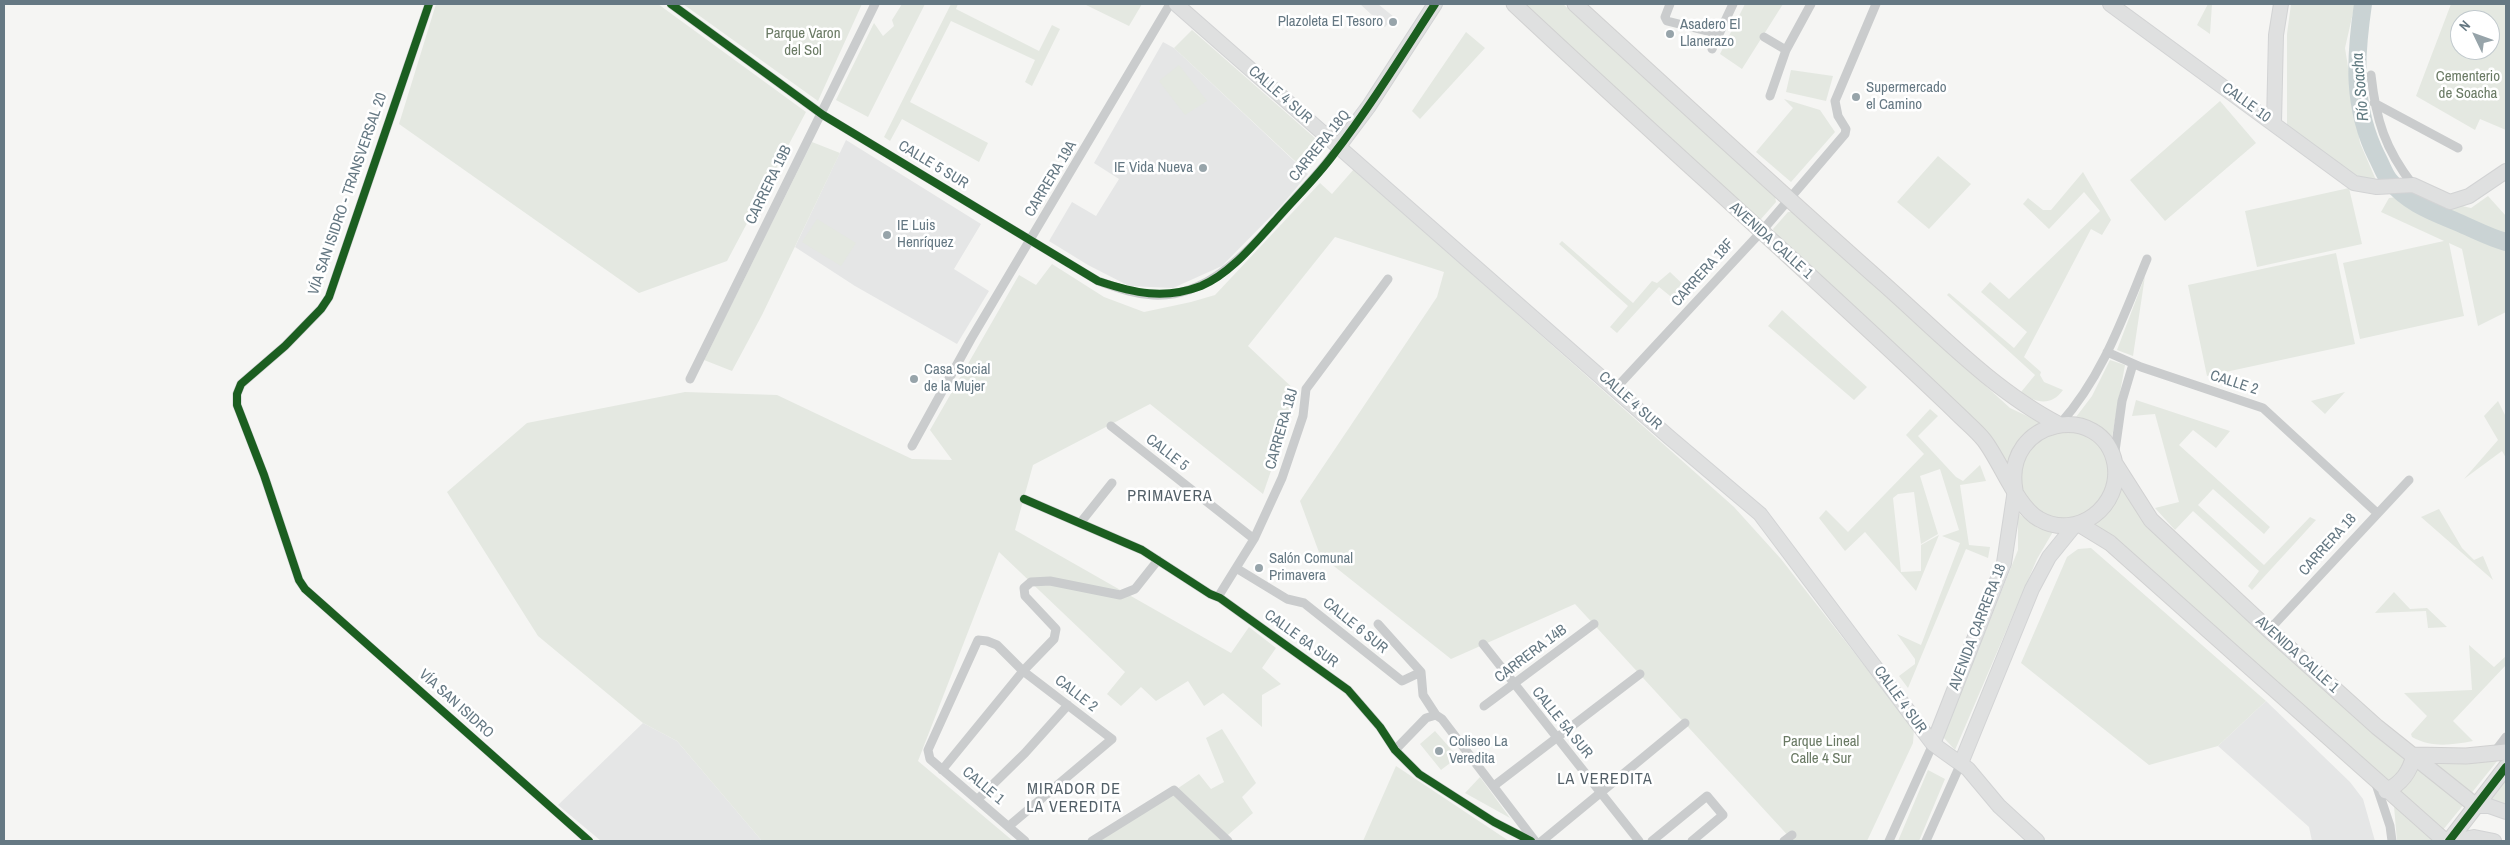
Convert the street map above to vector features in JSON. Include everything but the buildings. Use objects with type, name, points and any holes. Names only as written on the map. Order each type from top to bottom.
[{"type":"main road","name":"CALLE 4 SUR","points":[[1176,4],[1616,388],[1669,437],[1760,514],[1932,744],[1961,763],[2000,806],[2038,841]]},
{"type":"main road","name":"CARRERA 18Q","points":[[1339,146],[1369,106],[1435,4]]},
{"type":"main road","name":"AVENIDA CALLE 1","points":[[1514,4],[1761,232],[1853,314],[1984,439],[2016,490]]},
{"type":"main road","points":[[1575,4],[1789,200],[2013,397],[2059,424],[2074,425],[2088,429],[2099,437],[2108,448],[2114,462],[2116,479],[2108,501],[2093,518],[2077,525],[2060,526],[2037,519],[2020,502],[2016,490]]},
{"type":"main road","name":"CALLE 10","points":[[2110,4],[2354,183],[2389,187],[2409,185]]},
{"type":"main road","points":[[2274,123],[2276,36],[2281,4]]},
{"type":"main road","points":[[2409,185],[2450,202],[2469,196],[2506,171]]},
{"type":"main road","name":"AVENIDA CARRERA 18","points":[[1932,744],[2004,563],[2016,490],[2014,471],[2017,457],[2023,445],[2039,432],[2059,424]]},
{"type":"main road","name":"AVENIDA CALLE 1","points":[[2114,462],[2151,520],[2377,727],[2476,806]]},
{"type":"main road","points":[[1961,763],[2032,589],[2049,556],[2077,525]]},
{"type":"main road","points":[[2077,525],[2110,543],[2445,841]]},
{"type":"main road","points":[[2381,786],[2402,780],[2412,764],[2414,755],[2499,753]]},
{"type":"main road","points":[[2448,841],[2506,766]]},
{"type":"main road","points":[[2476,806],[2495,807],[2506,812]]},
{"type":"main road","points":[[2454,841],[2474,837],[2494,841]]},
{"type":"street","name":"VÍA SAN ISIDRO - TRANSVERSAL 20","points":[[305,589],[299,580],[264,475],[237,405],[237,394],[241,384],[285,346],[321,309],[329,297],[429,4]]},
{"type":"street","name":"CALLE 5 SUR","points":[[671,4],[820,113],[1098,281],[1129,292],[1153,295],[1176,294],[1202,285]]},
{"type":"street","name":"CARRERA 19B","points":[[690,378],[874,4]]},
{"type":"street","name":"CARRERA 19A","points":[[912,446],[971,339],[1170,4]]},
{"type":"street","points":[[1670,4],[1665,17],[1667,21],[1719,34]]},
{"type":"street","points":[[1712,49],[1733,4]]},
{"type":"street","points":[[1770,96],[1786,50],[1811,4]]},
{"type":"street","name":"CARRERA 18F","points":[[1616,388],[1816,171],[1845,134],[1846,129],[1835,108],[1835,101],[1876,4]]},
{"type":"street","points":[[1764,36],[1786,50]]},
{"type":"street","points":[[2371,75],[2374,103],[2390,153],[2409,185]]},
{"type":"street","points":[[2374,103],[2458,148]]},
{"type":"street","name":"CARRERA 18Q","points":[[1202,285],[1228,269],[1266,231],[1339,146]]},
{"type":"street","name":"AVENIDA CARRERA 18","points":[[2059,424],[2086,392],[2107,352],[2147,259]]},
{"type":"street","name":"CARRERA 18J","points":[[1218,597],[1254,539],[1282,478],[1303,416],[1306,389],[1388,279]]},
{"type":"street","name":"CALLE 2","points":[[2107,352],[2133,364],[2263,408],[2376,512]]},
{"type":"street","points":[[2114,462],[2122,401],[2133,364]]},
{"type":"street","name":"CALLE 5","points":[[1111,426],[1254,539]]},
{"type":"street","name":"CARRERA 18","points":[[2269,630],[2376,512],[2409,480]]},
{"type":"street","points":[[1081,522],[1112,482]]},
{"type":"street","name":"CALLE 6A SUR","points":[[1024,499],[1114,536],[1158,560],[1210,594],[1218,597],[1274,635],[1348,690],[1380,727],[1395,750],[1420,774],[1494,822],[1532,841]]},
{"type":"street","points":[[942,770],[1023,671],[1054,639],[1056,629],[1025,596],[1024,588],[1031,582],[1050,581],[1120,595],[1134,589],[1158,560]]},
{"type":"street","name":"CALLE 6 SUR","points":[[1236,568],[1287,599],[1304,603],[1402,681],[1421,672]]},
{"type":"street","name":"VÍA SAN ISIDRO","points":[[305,589],[589,841]]},
{"type":"street","points":[[1378,624],[1421,672],[1423,695],[1436,715],[1442,719],[1495,785],[1536,841]]},
{"type":"street","name":"CARRERA 14B","points":[[1484,706],[1594,624]]},
{"type":"street","name":"CALLE 2","points":[[928,750],[978,640],[987,641],[996,646],[1023,671],[1112,739],[1009,826]]},
{"type":"street","name":"CALLE 5A SUR","points":[[1483,644],[1556,739],[1639,841]]},
{"type":"street","points":[[1495,785],[1640,674]]},
{"type":"street","points":[[978,799],[1025,753],[1068,705]]},
{"type":"street","points":[[1395,750],[1426,718],[1436,715]]},
{"type":"street","points":[[1542,841],[1684,723]]},
{"type":"street","points":[[2499,753],[2506,737]]},
{"type":"street","name":"AVENIDA CARRERA 18","points":[[1889,841],[1932,744]]},
{"type":"street","name":"CALLE 1","points":[[928,750],[930,759],[1025,841]]},
{"type":"street","points":[[1926,841],[1961,763]]},
{"type":"street","points":[[2381,786],[2392,841]]},
{"type":"street","points":[[1092,841],[1174,790],[1228,841]]},
{"type":"street","points":[[1652,841],[1707,796],[1723,815],[1692,841]]},
{"type":"street","points":[[1784,841],[1792,835]]},
{"type":"shaded area","points":[[1360,4],[1378,4],[1394,17],[1385,27]]},
{"type":"shaded area","name":"IE Vida Nueva","points":[[1163,42],[1174,48],[1308,174],[1281,206],[1222,266],[1173,288],[1129,286],[1088,265],[1049,241],[1072,202],[1096,216],[1119,179],[1094,163]]},
{"type":"shaded area","name":"IE Luis Henríquez","points":[[846,140],[981,224],[954,269],[989,291],[957,344],[855,286],[795,247]]},
{"type":"shaded area","points":[[2266,701],[2350,782],[2363,799],[2375,841],[2312,841],[2309,827],[2218,746]]},
{"type":"shaded area","points":[[643,723],[677,741],[762,841],[601,841],[558,805]]},
{"type":"green space","points":[[436,4],[658,4],[806,112],[727,261],[639,293],[399,124]]},
{"type":"green space","name":"Parque Varon del Sol","points":[[683,4],[862,4],[818,101]]},
{"type":"green space","points":[[902,4],[925,4],[868,117],[836,100],[874,23],[883,36],[894,26],[892,20]]},
{"type":"green space","points":[[951,4],[958,4],[956,9],[1039,51],[1052,25],[1060,29],[1032,86],[1025,82],[1035,60],[951,21],[910,102],[988,143],[979,162],[902,119],[890,141],[884,137]]},
{"type":"green space","points":[[1084,4],[1142,4],[1129,26]]},
{"type":"green space","points":[[1522,4],[1563,4],[1775,196],[1776,202],[1761,219],[1753,219]]},
{"type":"green space","points":[[1745,4],[1783,4],[1742,69],[1720,54]]},
{"type":"green space","points":[[2208,4],[2212,4],[2210,34],[2197,25]]},
{"type":"green space","points":[[2291,4],[2355,4],[2345,48],[2360,143],[2379,187],[2355,180],[2287,132],[2287,34]]},
{"type":"green space","name":"Cementerio de Soacha","points":[[2451,4],[2506,4],[2506,130],[2480,119],[2475,130],[2416,96]]},
{"type":"green space","points":[[1192,30],[1316,139],[1296,162],[1174,48]]},
{"type":"green space","points":[[1466,32],[1485,48],[1420,119],[1412,111]]},
{"type":"green space","points":[[1179,65],[1207,101],[1185,115],[1159,81]]},
{"type":"green space","points":[[1791,70],[1833,76],[1826,101],[1786,92]]},
{"type":"green space","points":[[1784,99],[1820,110],[1835,132],[1791,182],[1756,152],[1793,108]]},
{"type":"green space","points":[[2220,101],[2256,143],[2165,221],[2130,180]]},
{"type":"green space","points":[[812,142],[840,153],[762,315],[732,371],[704,360]]},
{"type":"green space","points":[[1938,156],[1971,184],[1929,229],[1897,202]]},
{"type":"green space","name":"Parque Lineal Calle 4 Sur","points":[[1354,169],[1734,507],[1781,559],[1914,729],[1913,743],[1867,841],[1793,841],[1575,604],[1451,659],[1320,555],[1300,501],[1437,297],[1444,272],[1335,237],[1248,346],[1298,393],[1263,494],[1150,404],[1033,465],[1015,530],[1231,653],[1249,627],[1276,648],[1262,668],[1281,684],[1262,695],[1262,727],[1223,693],[1204,706],[1188,681],[1156,701],[1141,687],[1121,706],[1107,694],[1125,672],[999,552],[918,761],[1013,841],[762,841],[677,741],[643,723],[538,636],[447,492],[527,423],[685,392],[777,395],[912,459],[952,460],[930,430],[1019,275],[1036,285],[1052,264],[1104,297],[1144,312],[1215,295],[1320,183],[1332,194]]},
{"type":"green space","points":[[2083,172],[2111,220],[2102,235],[2091,229],[2024,357],[2041,372],[2040,375],[2044,382],[2063,390],[2053,399],[2043,402],[2037,401],[2021,392],[2035,375],[1947,295],[1949,293],[2014,348],[2027,332],[1981,292],[1990,282],[2009,299],[2100,211],[2084,192],[2049,229],[2023,204],[2028,198],[2043,210],[2051,210]]},
{"type":"green space","points":[[2349,188],[2362,244],[2257,267],[2245,211]]},
{"type":"green space","points":[[2413,195],[2471,208],[2488,196],[2506,216],[2506,312],[2478,326],[2462,249],[2449,243],[2464,316],[2360,339],[2343,263],[2444,241],[2381,212],[2389,198]]},
{"type":"green space","points":[[1788,212],[1795,212],[2010,408],[2042,423],[2027,434],[2009,468],[1775,235],[1773,229]]},
{"type":"green space","points":[[817,219],[856,243],[841,266],[802,242]]},
{"type":"green space","points":[[1562,241],[1633,303],[1652,281],[1657,283],[1670,272],[1691,292],[1680,304],[1659,287],[1617,333],[1610,327],[1628,306],[1559,244]]},
{"type":"green space","points":[[2336,253],[2355,344],[2207,376],[2188,285]]},
{"type":"green space","points":[[2145,276],[2133,356],[2117,350]]},
{"type":"green space","points":[[1782,310],[1867,387],[1854,400],[1768,326]]},
{"type":"green space","points":[[2110,360],[2125,365],[2112,437],[2089,421],[2076,417],[2092,396]]},
{"type":"green space","points":[[2345,392],[2325,414],[2311,401]]},
{"type":"green space","points":[[2136,400],[2230,431],[2216,448],[2193,430],[2179,445],[2270,527],[2264,534],[2213,489],[2198,505],[2264,565],[2310,517],[2316,520],[2252,590],[2248,586],[2259,571],[2193,511],[2175,530],[2155,508],[2179,502],[2155,414],[2132,416]]},
{"type":"green space","points":[[2498,401],[2506,417],[2506,458],[2502,451],[2464,479],[2498,440],[2484,416]]},
{"type":"green space","points":[[1930,409],[1938,416],[1918,436],[1956,477],[1963,481],[1980,465],[1986,481],[1960,485],[1969,545],[1990,547],[1988,558],[1966,549],[1908,688],[1899,676],[1915,664],[1915,659],[1897,634],[1921,645],[1960,543],[1942,536],[1959,530],[1940,469],[1920,476],[1938,534],[1921,544],[1914,492],[1898,494],[1893,498],[1901,572],[1921,571],[1921,545],[1939,535],[1916,591],[1865,532],[1845,551],[1819,518],[1826,510],[1848,532],[1924,454],[1906,435]]},
{"type":"green space","points":[[2065,430],[2074,431],[2090,438],[2102,450],[2109,466],[2109,484],[2102,500],[2090,512],[2074,519],[2065,520],[2056,519],[2040,512],[2028,500],[2021,484],[2020,475],[2021,466],[2028,450],[2040,438],[2056,431]]},
{"type":"green space","points":[[2123,486],[2411,762],[2389,787],[2088,527],[2109,510]]},
{"type":"green space","points":[[2439,509],[2462,548],[2474,560],[2483,556],[2493,580],[2421,517]]},
{"type":"green space","points":[[2018,513],[2038,528],[2054,530],[2037,559],[1955,750],[1943,737],[2018,550]]},
{"type":"green space","points":[[2091,548],[2266,701],[2218,746],[2149,765],[2021,663],[2067,557],[2078,549]]},
{"type":"green space","points":[[2394,592],[2410,609],[2427,608],[2447,627],[2428,628],[2426,611],[2375,613]]},
{"type":"green space","points":[[2469,645],[2494,667],[2506,656],[2506,665],[2453,721],[2473,741],[2434,744],[2412,737],[2411,734],[2427,716],[2404,693],[2472,690]]},
{"type":"green space","points":[[1222,729],[1256,783],[1242,797],[1253,813],[1221,841],[1100,841],[1199,774],[1211,789],[1224,782],[1206,738]]},
{"type":"green space","name":"Coliseo La Veredita","points":[[1435,731],[1458,757],[1441,770],[1420,744]]},
{"type":"green space","points":[[2498,760],[2470,795],[2430,764]]},
{"type":"green space","points":[[2418,765],[2465,803],[2442,831],[2395,793]]},
{"type":"green space","points":[[1396,766],[1509,841],[1363,841]]},
{"type":"green space","points":[[1928,770],[1945,779],[1919,841],[1898,841]]},
{"type":"green space","points":[[1480,777],[1510,818],[1465,793]]},
{"type":"green space","points":[[2506,779],[2506,808],[2488,799]]},
{"type":"green space","points":[[2394,806],[2433,841],[2397,841]]},
{"type":"waterway","name":"Río Soacha","points":[[2363,4],[2357,63],[2359,101],[2369,138],[2389,180],[2404,195],[2420,206],[2506,242]]},
{"type":"cycle path","points":[[429,4],[329,297],[321,309],[285,346],[241,384],[237,394],[237,405],[264,475],[299,580],[305,589],[589,841]]},
{"type":"cycle path","points":[[671,4],[823,115],[1098,281],[1137,292],[1162,294],[1187,290],[1212,281],[1250,249],[1312,180],[1347,137],[1435,4]]},
{"type":"cycle path","points":[[1024,499],[1142,550],[1210,594],[1220,598],[1348,690],[1380,727],[1395,750],[1419,774],[1494,822],[1531,841]]},
{"type":"cycle path","points":[[2449,841],[2506,767]]},
{"type":"place","name":"Plazoleta El Tesoro","points":[[1393,22]]},
{"type":"place","name":"Asadero El Llanerazo","points":[[1670,34]]},
{"type":"place","name":"Supermercado el Camino","points":[[1856,97]]},
{"type":"place","name":"IE Vida Nueva","points":[[1203,168]]},
{"type":"place","name":"IE Luis Henríquez","points":[[887,235]]},
{"type":"place","name":"Casa Social de la Mujer","points":[[914,379]]},
{"type":"place","name":"Salón Comunal Primavera","points":[[1259,568]]},
{"type":"place","name":"Coliseo La Veredita","points":[[1439,751]]},
{"type":"district","name":"PRIMAVERA","points":[[1170,497]]},
{"type":"district","name":"LA VEREDITA","points":[[1605,780]]},
{"type":"district","name":"MIRADOR DE LA VEREDITA","points":[[1074,799]]}]
